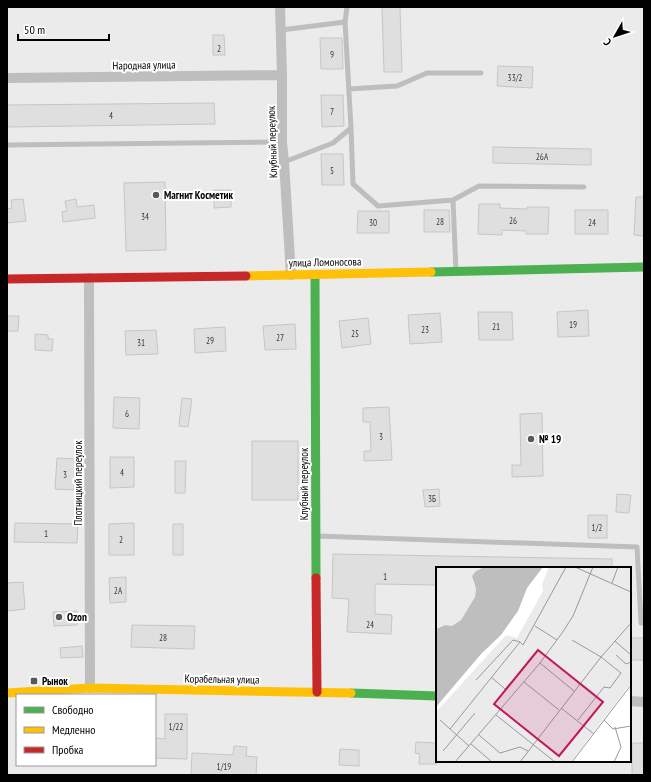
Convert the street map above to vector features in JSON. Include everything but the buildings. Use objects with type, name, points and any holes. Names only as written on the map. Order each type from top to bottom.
[{"type":"street","name":"Клубный переулок","points":[[280,7],[282,142],[291,275]]},
{"type":"street","name":"Народная улица","points":[[7,78],[282,75]]},
{"type":"street","name":"улица Ломоносова","points":[[7,279],[315,275],[644,267]]},
{"type":"street","name":"Клубный переулок","points":[[315,275],[318,692]]},
{"type":"street","name":"Плотницкий переулок","points":[[89,278],[90,688]]},
{"type":"street","name":"Корабельная улица","points":[[7,693],[90,688],[318,692],[436,696]]},
{"type":"street","points":[[631,701],[644,702]]},
{"type":"lane","points":[[347,7],[345,22],[353,184],[378,206],[453,200],[479,186],[584,187]]},
{"type":"lane","points":[[280,30],[345,22]]},
{"type":"lane","points":[[348,89],[397,86],[427,73],[481,73]]},
{"type":"lane","points":[[284,162],[333,143],[351,128]]},
{"type":"lane","points":[[7,145],[282,142]]},
{"type":"lane","points":[[453,200],[456,272]]},
{"type":"lane","points":[[316,536],[637,547],[641,623],[644,623]]},
{"type":"shaded area","points":[[7,7],[644,7],[644,775],[7,775]]},
{"type":"traffic: fast","points":[[431,272],[644,267]]},
{"type":"traffic: fast","points":[[315,275],[316,578]]},
{"type":"traffic: fast","points":[[351,693],[436,696]]},
{"type":"traffic: slow","points":[[246,276],[431,272]]},
{"type":"traffic: slow","points":[[7,693],[90,688],[351,693]]},
{"type":"traffic: jam","points":[[7,279],[246,276]]},
{"type":"traffic: jam","points":[[316,578],[317,692]]},
{"type":"place","name":"Магнит Косметик","points":[[156,195]]},
{"type":"place","name":"№ 19","points":[[531,439]]},
{"type":"place","name":"Ozon","points":[[59,617]]},
{"type":"place","name":"Рынок","points":[[34,681]]}]
